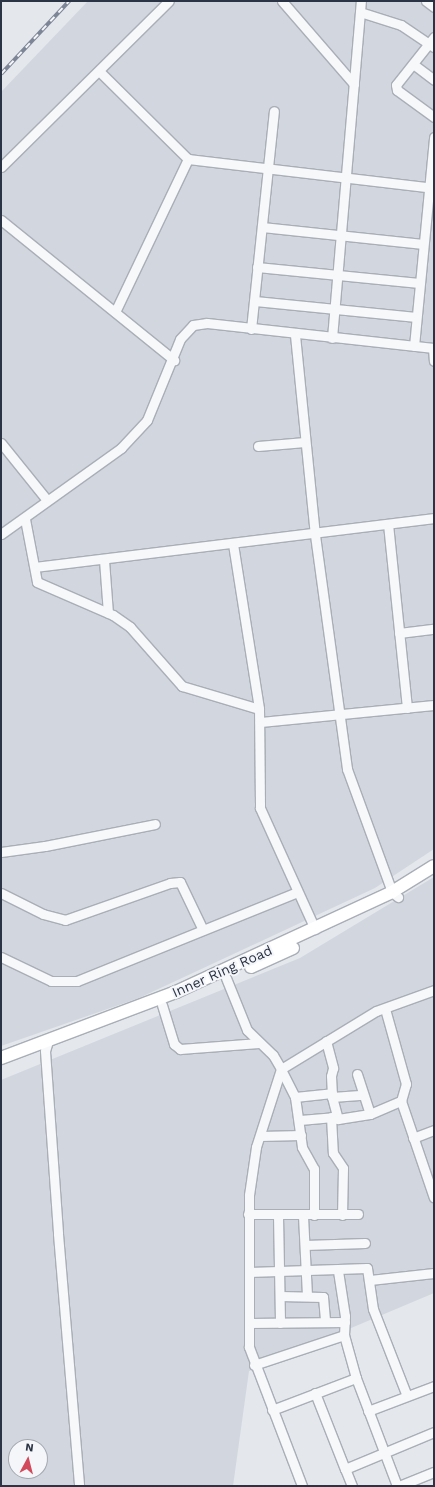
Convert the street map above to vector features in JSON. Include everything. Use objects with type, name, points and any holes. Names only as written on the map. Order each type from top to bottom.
[{"type":"main road","name":"Inner Ring Road","points":[[1,1064],[176,992],[315,929],[395,895],[434,866]]},
{"type":"main road","name":"Inner Ring Road","points":[[1,1058],[47,1046],[162,1005],[226,978],[434,876]]},
{"type":"street","points":[[1,167],[169,1]]},
{"type":"street","points":[[282,1],[354,84]]},
{"type":"street","points":[[332,338],[343,235],[361,1]]},
{"type":"street","points":[[426,1],[434,7]]},
{"type":"street","points":[[360,12],[401,25],[432,42],[413,64],[396,88],[434,117]]},
{"type":"street","points":[[413,64],[434,80]]},
{"type":"street","points":[[99,71],[188,159],[267,170],[431,187]]},
{"type":"street","points":[[251,329],[274,111]]},
{"type":"street","points":[[414,346],[423,244],[431,187],[434,137]]},
{"type":"street","points":[[115,312],[188,159]]},
{"type":"street","points":[[1,220],[174,360]]},
{"type":"street","points":[[262,227],[423,244]]},
{"type":"street","points":[[257,267],[419,283]]},
{"type":"street","points":[[255,301],[416,317]]},
{"type":"street","points":[[1,534],[25,519],[48,500],[120,448],[147,420],[174,360],[180,338],[189,328],[199,323],[295,335],[433,348],[434,361]]},
{"type":"street","points":[[295,335],[315,535],[341,714],[347,769],[395,895]]},
{"type":"street","points":[[1,442],[48,500]]},
{"type":"street","points":[[258,446],[306,442]]},
{"type":"street","points":[[35,567],[315,535],[434,518]]},
{"type":"street","points":[[25,519],[36,578],[41,584],[108,613],[130,627],[182,686],[259,709]]},
{"type":"street","points":[[388,524],[407,708]]},
{"type":"street","points":[[233,544],[259,709],[260,808],[315,929]]},
{"type":"street","points":[[104,560],[108,613]]},
{"type":"street","points":[[400,633],[434,629]]},
{"type":"street","points":[[260,722],[434,705]]},
{"type":"street","points":[[1,852],[46,846],[155,824]]},
{"type":"street","points":[[1,893],[43,914],[65,920],[160,886],[180,882],[203,930]]},
{"type":"street","points":[[1,957],[51,981],[64,983],[77,981],[297,892]]},
{"type":"street","points":[[226,978],[247,1030],[273,1055],[295,1097],[300,1120],[302,1147],[314,1169],[314,1215]]},
{"type":"street","points":[[302,1486],[254,1365],[249,1323],[248,1214],[260,1136],[281,1069],[326,1041],[385,1009],[434,990]]},
{"type":"street","points":[[162,1005],[174,1044],[180,1049],[259,1043]]},
{"type":"street","points":[[385,1009],[405,1079],[401,1101],[413,1138],[431,1178],[434,1198]]},
{"type":"street","points":[[326,1041],[334,1068],[332,1095],[333,1153],[343,1168],[342,1214]]},
{"type":"street","points":[[47,1046],[79,1486]]},
{"type":"street","points":[[357,1074],[370,1114]]},
{"type":"street","points":[[295,1097],[363,1095]]},
{"type":"street","points":[[300,1120],[370,1114],[401,1101]]},
{"type":"street","points":[[413,1138],[434,1130]]},
{"type":"street","points":[[260,1136],[300,1135]]},
{"type":"street","points":[[248,1214],[278,1216],[358,1214]]},
{"type":"street","points":[[278,1216],[280,1323]]},
{"type":"street","points":[[303,1216],[307,1295]]},
{"type":"street","points":[[305,1244],[365,1243]]},
{"type":"street","points":[[249,1272],[338,1271],[367,1268],[370,1280],[373,1309],[407,1396]]},
{"type":"street","points":[[338,1271],[345,1322],[344,1334],[356,1378],[398,1486],[434,1472]]},
{"type":"street","points":[[370,1280],[434,1273]]},
{"type":"street","points":[[280,1296],[307,1295],[324,1298],[325,1322]]},
{"type":"street","points":[[249,1323],[345,1322]]},
{"type":"street","points":[[254,1365],[344,1334]]},
{"type":"street","points":[[272,1410],[356,1378]]},
{"type":"street","points":[[368,1411],[434,1386]]},
{"type":"street","points":[[315,1393],[352,1486]]},
{"type":"street","points":[[345,1469],[434,1432]]},
{"type":"shaded area","points":[[88,1],[434,1],[434,849],[375,888],[139,998],[1,1046],[1,92]]},
{"type":"shaded area","points":[[434,877],[434,1293],[249,1371],[233,1486],[1,1486],[1,1080],[300,958]]},
{"type":"railway","points":[[1,74],[69,1]]}]
